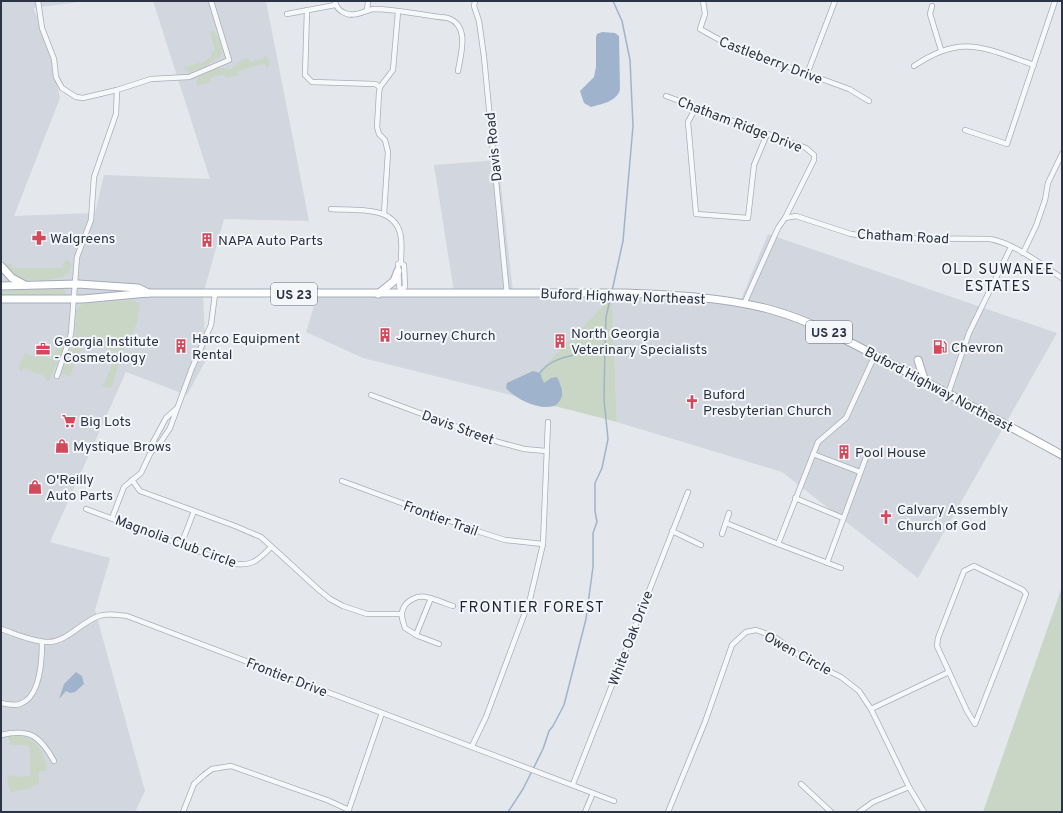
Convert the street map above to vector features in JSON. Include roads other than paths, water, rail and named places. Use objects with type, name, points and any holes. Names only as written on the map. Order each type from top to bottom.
[{"type":"main road","points":[[1,266],[12,278],[27,286]]},
{"type":"main road","points":[[378,294],[394,281],[398,271]]},
{"type":"main road","name":"US 23","points":[[1,286],[74,284],[138,288],[148,293]]},
{"type":"main road","name":"Buford Highway Northeast","points":[[148,293],[378,294],[401,292],[673,295],[744,304],[772,310],[811,324],[875,355],[1062,455]]},
{"type":"main road","name":"US 23","points":[[1,299],[76,299],[148,293]]},
{"type":"main road","points":[[918,360],[925,382]]},
{"type":"street","points":[[38,1],[42,28],[54,59],[56,77],[62,88],[70,95],[83,98],[117,90],[151,79],[190,77],[229,60],[211,1]]},
{"type":"street","points":[[367,11],[368,1]]},
{"type":"street","name":"Davis Road","points":[[475,1],[484,56],[508,294]]},
{"type":"street","name":"Castleberry Drive","points":[[703,1],[705,14],[700,29],[729,45],[849,89],[869,101]]},
{"type":"street","points":[[807,74],[835,1]]},
{"type":"street","points":[[965,130],[1007,144],[1055,1]]},
{"type":"street","points":[[287,14],[335,3],[347,14],[360,13],[374,9],[448,18],[456,21],[460,27],[463,42],[458,71]]},
{"type":"street","points":[[932,6],[930,14],[941,50]]},
{"type":"street","points":[[307,10],[305,75],[312,82],[376,84],[380,87]]},
{"type":"street","points":[[384,214],[388,152],[385,140],[379,134],[377,127],[380,87],[393,70],[398,12]]},
{"type":"street","points":[[914,66],[941,50],[959,46],[974,46],[1034,65]]},
{"type":"street","points":[[57,376],[71,334],[76,299],[74,284],[78,252],[91,220],[94,178],[116,114],[117,90]]},
{"type":"street","name":"Chatham Ridge Drive","points":[[666,96],[806,148],[814,155],[814,160],[785,218]]},
{"type":"street","points":[[696,107],[688,122],[696,214],[748,218],[754,165],[767,134]]},
{"type":"street","points":[[1023,253],[1043,206],[1048,183],[1062,155]]},
{"type":"street","points":[[331,209],[381,212],[390,217],[396,225],[401,237],[401,263],[404,265],[405,287],[401,292]]},
{"type":"street","name":"Chatham Road","points":[[785,218],[796,216],[850,234],[880,238],[998,240],[1023,253],[1062,278]]},
{"type":"street","points":[[744,304],[766,252],[785,218]]},
{"type":"street","points":[[948,394],[969,333],[1011,247]]},
{"type":"street","points":[[401,263],[398,264],[399,286],[401,292]]},
{"type":"street","points":[[150,452],[158,446],[170,428],[192,368],[211,325],[215,294]]},
{"type":"street","points":[[778,544],[818,442],[823,436],[846,418],[875,355]]},
{"type":"street","name":"Davis Street","points":[[371,395],[498,442],[524,449],[546,451]]},
{"type":"street","points":[[112,518],[124,487],[140,473],[159,430],[166,418],[176,409]]},
{"type":"street","points":[[472,746],[486,717],[501,671],[530,599],[543,544],[548,422]]},
{"type":"street","points":[[159,430],[166,434]]},
{"type":"street","points":[[827,563],[868,452]]},
{"type":"street","points":[[813,454],[860,472]]},
{"type":"street","points":[[132,480],[140,491],[261,537],[324,595],[343,606],[367,614],[402,614]]},
{"type":"street","name":"Frontier Trail","points":[[342,481],[505,540],[543,544]]},
{"type":"street","name":"White Oak Drive","points":[[573,784],[688,492]]},
{"type":"street","points":[[796,498],[844,518]]},
{"type":"street","name":"Magnolia Club Circle","points":[[86,509],[230,563],[247,565],[260,559],[271,547]]},
{"type":"street","points":[[181,545],[194,511]]},
{"type":"street","points":[[722,534],[729,513]]},
{"type":"street","points":[[726,524],[841,568]]},
{"type":"street","points":[[672,531],[701,545]]},
{"type":"street","points":[[974,566],[1023,590],[1026,594],[1020,614],[976,724],[949,672],[937,646],[938,638],[964,571],[974,566]]},
{"type":"street","points":[[439,644],[416,635],[405,628],[402,614],[403,609],[408,601],[416,597],[424,596],[453,606]]},
{"type":"street","points":[[416,635],[431,598]]},
{"type":"street","name":"Frontier Drive","points":[[1,629],[42,642],[51,642],[66,636],[99,616],[110,614],[127,616],[382,714],[573,784],[593,793]]},
{"type":"street","name":"Owen Circle","points":[[668,812],[705,722],[732,645],[746,632],[756,630],[773,636],[806,660],[841,677],[859,691],[871,709],[909,787],[924,812]]},
{"type":"street","points":[[1,703],[18,704],[29,697],[40,677],[42,642]]},
{"type":"street","points":[[871,709],[949,672]]},
{"type":"street","points":[[183,812],[194,784],[212,769],[232,766],[327,800],[348,811],[382,714]]},
{"type":"street","points":[[1,735],[12,732],[28,733],[40,740],[54,761]]},
{"type":"street","points":[[801,784],[831,812]]},
{"type":"street","points":[[859,812],[873,802],[909,787]]},
{"type":"street","points":[[585,812],[593,793],[614,801]]},
{"type":"water","points":[[602,32],[615,33],[619,36],[620,90],[612,100],[591,107],[584,103],[580,91],[594,77],[596,67],[596,37],[597,34]]},
{"type":"water","points":[[533,371],[540,373],[544,383],[551,378],[557,377],[562,388],[562,395],[556,405],[550,407],[536,406],[522,400],[506,388],[507,383]]},
{"type":"water","points":[[76,672],[82,676],[84,684],[75,692],[70,693],[66,691],[59,699],[64,684]]},
{"type":"waterway","points":[[612,291],[623,241],[633,126],[630,60],[622,21],[613,1]]},
{"type":"waterway","points":[[508,812],[523,789],[543,749],[549,731],[564,705],[586,619],[593,567],[593,533],[597,522],[595,511],[595,483],[602,468],[608,439],[604,400],[605,344],[606,317],[611,295]]},
{"type":"waterway","points":[[540,373],[546,366],[562,358],[589,351],[605,344]]},
{"type":"place","name":"Walgreens","points":[[39,238]]},
{"type":"place","name":"NAPA Auto Parts","points":[[207,240]]},
{"type":"place","name":"Journey Church","points":[[385,335]]},
{"type":"place","name":"North Georgia Veterinary Specialists","points":[[560,341]]},
{"type":"place","name":"Harco Equipment Rental","points":[[181,346]]},
{"type":"place","name":"Chevron","points":[[940,347]]},
{"type":"place","name":"Georgia Institute - Cosmetology","points":[[43,349]]},
{"type":"place","name":"Buford Presbyterian Church","points":[[692,402]]},
{"type":"place","name":"Big Lots","points":[[69,421]]},
{"type":"place","name":"Mystique Brows","points":[[62,446]]},
{"type":"place","name":"Pool House","points":[[844,452]]},
{"type":"place","name":"O'Reilly Auto Parts","points":[[35,487]]},
{"type":"place","name":"Calvary Assembly Church of God","points":[[886,517]]},
{"type":"district","name":"OLD SUWANEE ESTATES","points":[[998,278]]},
{"type":"district","name":"FRONTIER FOREST","points":[[532,607]]}]
